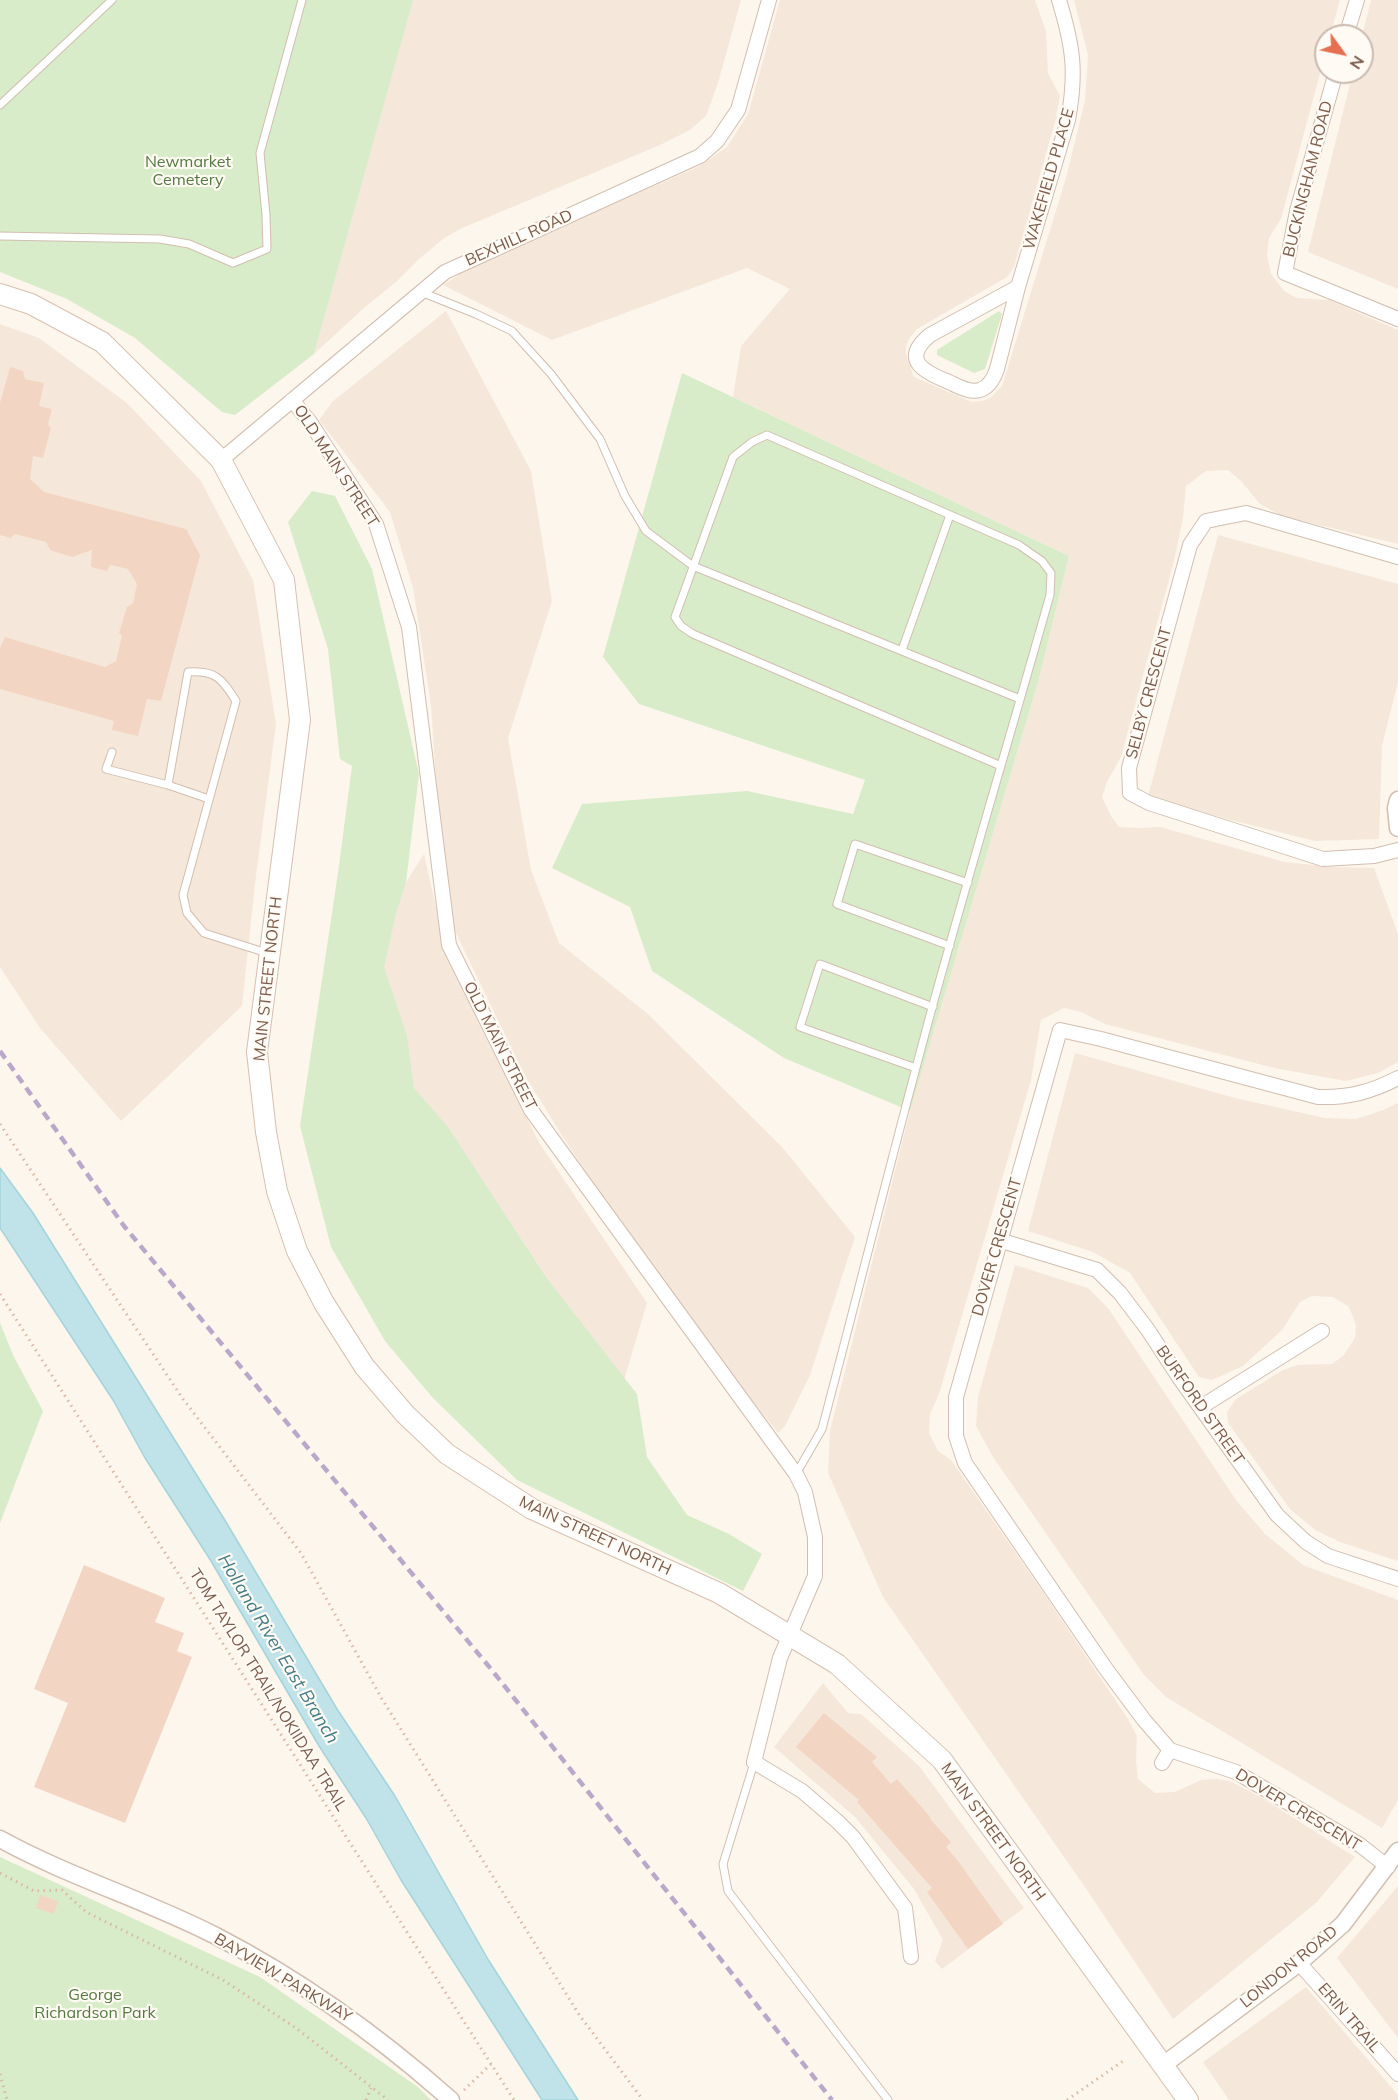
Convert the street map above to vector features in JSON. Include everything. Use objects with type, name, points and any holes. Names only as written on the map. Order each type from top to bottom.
[{"type":"main road","name":"MAIN STREET NORTH","points":[[0,294],[31,304],[102,342],[221,460],[284,580],[300,720],[257,1052],[266,1132],[277,1191],[297,1251],[324,1303],[364,1366],[405,1414],[447,1454],[532,1509],[718,1593],[837,1664],[942,1760],[1188,2100]]},
{"type":"street","name":"BEXHILL ROAD","points":[[221,460],[445,272],[700,156],[717,141],[738,110],[769,0]]},
{"type":"street","name":"WAKEFIELD PLACE","points":[[1018,287],[930,335],[919,347],[917,353],[920,368],[969,391],[987,386],[998,369],[1018,287],[1072,100],[1074,59],[1071,38],[1059,0]]},
{"type":"street","points":[[1350,24],[1357,0]]},
{"type":"street","name":"BUCKINGHAM ROAD","points":[[1333,84],[1297,211],[1285,273],[1398,319]]},
{"type":"street","name":"OLD MAIN STREET","points":[[292,400],[310,422],[376,524],[409,627],[449,945],[531,1110],[796,1474],[805,1492],[815,1537],[815,1576],[780,1658],[754,1762]]},
{"type":"street","name":"SELBY CRESCENT","points":[[1398,557],[1246,513],[1206,521],[1190,546],[1129,768],[1130,793],[1149,803],[1323,858],[1374,855],[1398,850]]},
{"type":"street","points":[[1398,800],[1396,808],[1398,828]]},
{"type":"street","name":"DOVER CRESCENT","points":[[1388,1867],[1360,1845],[1236,1772],[1170,1750],[1144,1720],[1106,1669],[964,1463],[956,1436],[956,1397],[1060,1030],[1318,1097],[1338,1098],[1358,1095],[1378,1089],[1398,1078]]},
{"type":"street","name":"BURFORD STREET","points":[[999,1240],[1097,1270],[1120,1293],[1277,1515],[1306,1542],[1328,1556],[1398,1579]]},
{"type":"street","points":[[1201,1407],[1322,1331]]},
{"type":"street","points":[[1162,1763],[1170,1750]]},
{"type":"street","points":[[754,1762],[802,1791],[853,1838],[905,1908],[911,1957]]},
{"type":"street","name":"BAYVIEW PARKWAY","points":[[0,1839],[215,1936],[267,1964],[346,2015],[423,2075],[456,2096]]},
{"type":"street","name":"LONDON ROAD","points":[[1162,2066],[1299,1963],[1343,1924],[1398,1851]]},
{"type":"street","name":"ERIN TRAIL","points":[[1299,1963],[1398,2074]]},
{"type":"lane","points":[[0,105],[112,0]]},
{"type":"lane","points":[[0,236],[160,239],[189,244],[233,263],[267,249],[260,153],[302,0]]},
{"type":"lane","points":[[421,292],[512,331],[551,374],[600,439],[625,496],[646,531],[693,566],[1020,699]]},
{"type":"lane","points":[[796,1474],[822,1429],[916,1068],[1050,595],[1051,573],[1042,561],[1019,545],[767,435],[752,442],[733,457],[675,617],[681,626],[693,634],[1001,766]]},
{"type":"lane","points":[[902,650],[950,515]]},
{"type":"lane","points":[[168,785],[188,672],[201,671],[223,680],[236,701],[183,895],[186,913],[204,933],[270,954]]},
{"type":"lane","points":[[112,752],[106,770],[168,785],[209,800]]},
{"type":"lane","points":[[950,946],[837,904],[855,844],[968,882]]},
{"type":"lane","points":[[916,1068],[800,1027],[820,964],[933,1007]]},
{"type":"lane","points":[[754,1762],[723,1864],[728,1891],[888,2100]]},
{"type":"path","points":[[0,1124],[183,1399],[301,1553],[394,1719],[580,2016],[643,2100]]},
{"type":"path","name":"TOM TAYLOR TRAIL/NOKIIDAA TRAIL","points":[[0,1294],[514,2100]]},
{"type":"path","points":[[0,1873],[34,1891],[62,1890],[86,1912],[223,1980],[296,2028],[388,2100]]},
{"type":"path","points":[[1067,2100],[1126,2059]]},
{"type":"path","points":[[456,2096],[491,2064]]},
{"type":"path","points":[[0,2074],[7,2100]]},
{"type":"path","points":[[366,2100],[371,2087]]},
{"type":"shaded area","points":[[412,0],[741,0],[718,83],[706,116],[690,130],[660,145],[460,229],[443,239],[314,354]]},
{"type":"shaded area","points":[[780,0],[1035,0],[1046,31],[1048,73],[1060,96],[1055,122],[1014,267],[1007,277],[917,329],[906,347],[906,355],[914,377],[972,402],[982,401],[990,398],[1002,386],[1066,178],[1085,101],[1088,55],[1074,0],[1340,0],[1333,24],[1314,24],[1314,84],[1317,84],[1281,219],[1269,238],[1267,255],[1271,274],[1284,291],[1297,298],[1329,300],[1398,330],[1398,544],[1282,516],[1260,504],[1241,481],[1228,470],[1206,471],[1186,486],[1183,518],[1174,561],[1121,757],[1107,782],[1102,797],[1119,827],[1160,827],[1285,862],[1374,868],[1398,934],[1398,1062],[1378,1073],[1346,1081],[1274,1068],[1105,1024],[1081,1012],[1064,1008],[1041,1020],[1031,1080],[939,1394],[930,1414],[929,1433],[938,1451],[951,1460],[1128,1719],[1137,1736],[1138,1779],[1155,1793],[1175,1792],[1201,1780],[1230,1781],[1264,1799],[1355,1857],[1316,1903],[1173,2019],[1087,1890],[883,1597],[828,1473],[830,1431],[910,1111],[1039,679],[1069,556],[733,397],[741,346],[790,289],[747,268],[552,340],[443,285],[474,265],[700,166],[727,147],[748,114]]},
{"type":"shaded area","points":[[1371,0],[1398,0],[1398,289],[1308,252],[1350,84],[1374,84],[1374,24],[1365,24]]},
{"type":"shaded area","points":[[446,311],[531,471],[552,601],[508,738],[531,870],[559,943],[649,1015],[782,1147],[855,1237],[810,1375],[785,1426],[778,1433],[701,1337],[605,1201],[561,1134],[524,1074],[452,925],[439,823],[431,705],[413,588],[390,512],[319,420],[333,401]]},
{"type":"shaded area","points":[[0,324],[39,338],[127,403],[201,481],[253,580],[276,724],[242,1006],[121,1121],[40,1028],[0,967]]},
{"type":"shaded area","points":[[1218,535],[1398,584],[1398,682],[1382,746],[1379,839],[1315,841],[1148,796]]},
{"type":"shaded area","points":[[424,854],[445,948],[479,1024],[540,1144],[647,1303],[593,1484],[345,1107],[369,910],[406,882]]},
{"type":"shaded area","points":[[1075,1053],[1235,1098],[1325,1118],[1356,1119],[1398,1103],[1398,1561],[1340,1542],[1315,1530],[1290,1509],[1228,1423],[1227,1412],[1236,1399],[1283,1370],[1297,1365],[1332,1364],[1343,1356],[1355,1338],[1356,1325],[1349,1307],[1333,1297],[1312,1296],[1300,1302],[1282,1330],[1243,1366],[1212,1380],[1199,1377],[1130,1273],[1093,1252],[1028,1231]]},
{"type":"shaded area","points":[[1015,1265],[1088,1288],[1108,1308],[1236,1500],[1265,1534],[1303,1565],[1398,1600],[1398,1800],[1382,1828],[1166,1697],[1144,1675],[993,1457],[976,1426],[978,1397]]},
{"type":"shaded area","points":[[823,1683],[848,1713],[861,1714],[919,1766],[1024,1908],[942,1969],[935,1961],[943,1940],[914,1889],[855,1817],[774,1747]]},
{"type":"shaded area","points":[[1398,1886],[1398,2038],[1337,1958]]},
{"type":"shaded area","points":[[1306,1987],[1398,2095],[1398,2100],[1229,2100],[1203,2062]]},
{"type":"green space","name":"Newmarket Cemetery","points":[[0,0],[413,0],[314,354],[235,415],[222,412],[135,338],[67,299],[0,272]]},
{"type":"green space","points":[[999,311],[1002,314],[985,369],[974,373],[937,355],[937,350]]},
{"type":"green space","points":[[682,373],[1069,556],[1039,679],[910,1111],[784,1058],[652,971],[630,907],[552,868],[582,804],[747,791],[853,814],[865,780],[639,704],[603,657]]},
{"type":"green space","points":[[312,491],[335,496],[372,569],[419,774],[406,882],[396,913],[384,967],[407,1036],[414,1088],[448,1127],[545,1276],[637,1394],[647,1457],[687,1515],[729,1534],[762,1554],[743,1591],[517,1480],[432,1397],[385,1341],[331,1247],[300,1126],[352,766],[340,759],[328,649],[288,522]]},
{"type":"green space","points":[[0,1323],[14,1357],[43,1411],[0,1523]]},
{"type":"green space","name":"George Richardson Park","points":[[0,1857],[260,1977],[418,2087],[431,2100],[0,2100]]},
{"type":"water","name":"Holland River East Branch","points":[[0,1168],[33,1213],[226,1522],[337,1709],[395,1796],[489,1961],[578,2100],[542,2100],[401,1880],[366,1818],[319,1746],[211,1561],[145,1458],[113,1400],[0,1228]]},
{"type":"building","points":[[10,367],[23,371],[25,379],[44,383],[39,406],[52,409],[48,424],[51,428],[43,458],[33,456],[30,479],[44,492],[186,529],[200,555],[161,701],[147,699],[138,736],[112,730],[114,721],[0,689],[0,648],[5,637],[105,667],[116,661],[122,636],[119,633],[127,607],[133,603],[137,584],[128,569],[110,565],[107,571],[91,567],[92,550],[72,557],[50,550],[46,542],[15,534],[11,538],[0,535],[0,403]]},
{"type":"building","points":[[84,1565],[165,1598],[155,1622],[184,1633],[177,1651],[192,1657],[125,1823],[34,1787],[68,1703],[34,1689]]},
{"type":"building","points":[[824,1713],[877,1757],[872,1762],[891,1784],[897,1779],[931,1818],[951,1842],[946,1847],[1003,1924],[968,1949],[927,1892],[932,1888],[857,1802],[859,1800],[796,1747]]},
{"type":"building","points":[[40,1895],[58,1901],[54,1914],[36,1908]]},
{"type":"railway","points":[[0,1051],[124,1226],[491,1669],[832,2100]]}]
